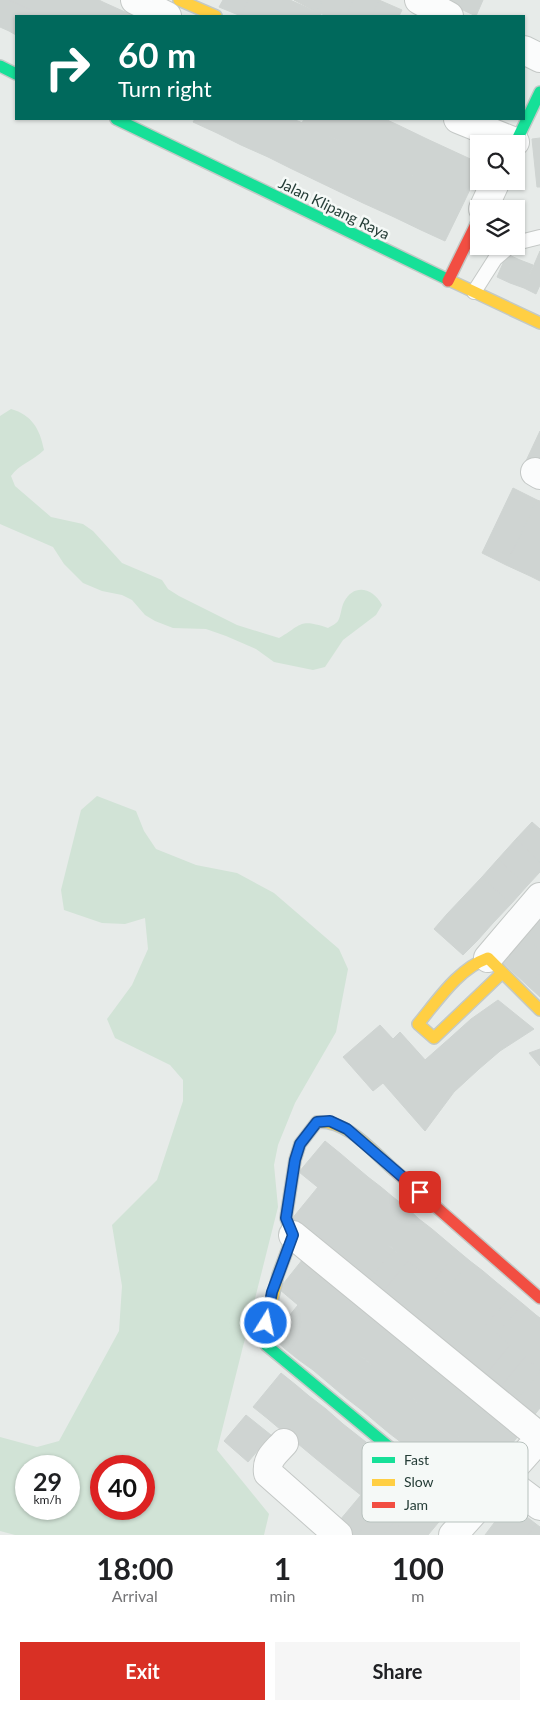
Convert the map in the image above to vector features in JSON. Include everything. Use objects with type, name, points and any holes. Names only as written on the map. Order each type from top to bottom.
[{"type":"street","points":[[135,0],[165,15]]},
{"type":"street","points":[[168,15],[179,0],[214,15]]},
{"type":"street","points":[[419,0],[448,15]]},
{"type":"street","points":[[525,50],[540,58]]},
{"type":"street","points":[[0,66],[15,74]]},
{"type":"street","points":[[521,135],[534,116],[540,92]]},
{"type":"street","name":"Jalan Klipang Raya","points":[[120,120],[448,281],[540,323]]},
{"type":"street","points":[[460,120],[496,135]]},
{"type":"street","points":[[448,281],[470,236]]},
{"type":"street","points":[[540,897],[495,966],[434,1038],[418,1024],[439,999],[478,960],[495,966],[540,1010]]},
{"type":"street","points":[[528,1452],[540,1438],[293,1235],[286,1218],[295,1160],[307,1132],[317,1122],[330,1121],[347,1129],[540,1298]]},
{"type":"street","points":[[293,1235],[272,1292],[266,1323],[266,1345],[383,1442]]},
{"type":"street","points":[[284,1443],[269,1459],[267,1465],[268,1474],[338,1535]]},
{"type":"street","points":[[528,1497],[540,1506]]},
{"type":"street","points":[[452,1535],[463,1522]]},
{"type":"lane","points":[[525,241],[540,237]]},
{"type":"lane","points":[[474,292],[495,259],[500,255]]},
{"type":"green space","points":[[11,409],[30,419],[37,429],[44,450],[14,472],[11,476],[15,486],[51,517],[83,524],[93,531],[122,563],[162,580],[168,589],[179,596],[237,625],[279,638],[301,624],[306,623],[328,628],[333,625],[338,621],[343,604],[348,596],[358,590],[374,595],[382,605],[376,615],[343,640],[325,667],[313,670],[274,662],[256,649],[206,629],[173,628],[145,615],[132,600],[122,595],[102,591],[83,583],[64,564],[53,547],[0,524],[0,416]]},
{"type":"green space","points":[[97,796],[136,811],[144,831],[156,849],[196,865],[237,873],[274,893],[339,949],[348,969],[336,1032],[295,1103],[278,1145],[274,1165],[278,1207],[217,1450],[269,1514],[264,1535],[15,1535],[0,1531],[0,1437],[37,1447],[59,1441],[119,1331],[122,1286],[112,1225],[157,1180],[183,1101],[183,1080],[170,1065],[115,1038],[107,1019],[132,985],[148,949],[145,918],[125,924],[102,923],[64,910],[61,890],[81,810]]},
{"type":"building","points":[[0,0],[9,0],[21,5],[9,31],[0,27]]},
{"type":"building","points":[[9,0],[36,0],[31,10]]},
{"type":"building","points":[[36,0],[69,0],[62,15],[42,15],[31,10]]},
{"type":"building","points":[[69,0],[99,0],[105,3],[99,15],[62,15]]},
{"type":"building","points":[[223,0],[248,0],[241,15],[219,7]]},
{"type":"building","points":[[248,0],[275,0],[268,15],[241,15]]},
{"type":"building","points":[[275,0],[290,0],[299,4],[294,15],[268,15]]},
{"type":"building","points":[[294,0],[322,0],[317,12]]},
{"type":"building","points":[[322,0],[353,0],[346,15],[324,15],[317,12]]},
{"type":"building","points":[[353,0],[379,0],[372,15],[346,15]]},
{"type":"building","points":[[379,0],[402,10],[400,15],[372,15]]},
{"type":"building","points":[[450,0],[483,0],[476,15],[448,3]]},
{"type":"building","points":[[105,3],[132,15],[99,15]]},
{"type":"building","points":[[299,4],[321,14],[320,15],[294,15]]},
{"type":"building","points":[[21,5],[42,15],[16,15]]},
{"type":"building","points":[[15,18],[15,34],[9,31]]},
{"type":"building","points":[[194,120],[224,120],[217,133],[193,122]]},
{"type":"building","points":[[224,120],[253,120],[241,145],[217,133]]},
{"type":"building","points":[[253,120],[286,120],[268,157],[241,145]]},
{"type":"building","points":[[286,120],[295,120],[310,126],[290,168],[268,157]]},
{"type":"building","points":[[304,120],[336,120],[328,135],[302,123]]},
{"type":"building","points":[[336,120],[370,120],[356,148],[328,135]]},
{"type":"building","points":[[370,120],[387,120],[398,125],[381,160],[356,148]]},
{"type":"building","points":[[398,125],[427,139],[410,174],[381,160]]},
{"type":"building","points":[[310,126],[335,139],[315,180],[290,168]]},
{"type":"building","points":[[540,138],[540,187],[537,187],[532,139]]},
{"type":"building","points":[[335,139],[360,150],[340,192],[315,180]]},
{"type":"building","points":[[427,139],[453,151],[436,186],[410,174]]},
{"type":"building","points":[[360,150],[383,161],[363,203],[340,192]]},
{"type":"building","points":[[453,151],[470,159],[470,189],[465,200],[436,186]]},
{"type":"building","points":[[383,161],[413,176],[394,217],[363,203]]},
{"type":"building","points":[[413,176],[441,188],[421,230],[394,217]]},
{"type":"building","points":[[441,188],[465,200],[445,241],[421,230]]},
{"type":"building","points":[[540,251],[540,285],[536,294],[524,288]]},
{"type":"building","points":[[507,255],[520,260],[510,283],[497,277]]},
{"type":"building","points":[[520,260],[533,265],[524,288],[510,283]]},
{"type":"building","points":[[540,431],[540,470],[525,463]]},
{"type":"building","points":[[513,488],[537,500],[506,565],[482,553]]},
{"type":"building","points":[[537,500],[540,501],[540,556],[530,576],[506,565]]},
{"type":"building","points":[[540,556],[540,581],[530,576]]},
{"type":"building","points":[[532,822],[540,829],[540,862],[516,839]]},
{"type":"building","points":[[516,839],[540,862],[540,872],[527,886],[498,859]]},
{"type":"building","points":[[498,859],[527,886],[511,904],[482,877]]},
{"type":"building","points":[[482,877],[511,904],[493,923],[464,896]]},
{"type":"building","points":[[464,896],[493,923],[477,941],[447,914]]},
{"type":"building","points":[[447,914],[477,941],[463,955],[434,929]]},
{"type":"building","points":[[540,917],[540,950],[522,934]]},
{"type":"building","points":[[522,934],[540,950],[540,973],[528,986],[499,959]]},
{"type":"building","points":[[540,973],[540,997],[528,986]]},
{"type":"building","points":[[498,1000],[534,1029],[500,1051],[471,1019]]},
{"type":"building","points":[[471,1019],[500,1051],[479,1069],[451,1037]]},
{"type":"building","points":[[380,1025],[393,1039],[400,1032],[454,1092],[425,1131],[383,1083],[373,1091],[343,1057]]},
{"type":"building","points":[[451,1037],[479,1069],[454,1092],[425,1060]]},
{"type":"building","points":[[540,1049],[540,1066],[529,1053]]},
{"type":"building","points":[[325,1141],[341,1154],[315,1185],[299,1172]]},
{"type":"building","points":[[341,1154],[355,1166],[330,1197],[315,1185]]},
{"type":"building","points":[[355,1166],[368,1177],[343,1207],[330,1197]]},
{"type":"building","points":[[368,1177],[381,1187],[355,1218],[343,1207]]},
{"type":"building","points":[[318,1187],[330,1197],[303,1229],[291,1220]]},
{"type":"building","points":[[381,1187],[393,1197],[368,1228],[355,1218]]},
{"type":"building","points":[[330,1197],[343,1207],[315,1240],[303,1229]]},
{"type":"building","points":[[393,1197],[406,1207],[380,1238],[368,1228]]},
{"type":"building","points":[[343,1207],[355,1218],[328,1250],[315,1240]]},
{"type":"building","points":[[406,1207],[419,1219],[394,1249],[380,1238]]},
{"type":"building","points":[[355,1218],[368,1228],[341,1261],[328,1250]]},
{"type":"building","points":[[419,1219],[432,1229],[406,1260],[394,1249]]},
{"type":"building","points":[[368,1228],[380,1238],[353,1271],[341,1261]]},
{"type":"building","points":[[432,1229],[445,1240],[419,1270],[406,1260]]},
{"type":"building","points":[[380,1238],[394,1250],[367,1282],[353,1271]]},
{"type":"building","points":[[445,1240],[458,1251],[433,1282],[419,1270]]},
{"type":"building","points":[[394,1250],[408,1261],[381,1294],[367,1282]]},
{"type":"building","points":[[458,1251],[470,1261],[445,1291],[433,1282]]},
{"type":"building","points":[[303,1259],[316,1269],[292,1300],[279,1289]]},
{"type":"building","points":[[408,1261],[421,1272],[394,1304],[381,1294]]},
{"type":"building","points":[[470,1261],[483,1271],[457,1302],[445,1291]]},
{"type":"building","points":[[316,1269],[329,1280],[304,1310],[292,1300]]},
{"type":"building","points":[[483,1271],[496,1282],[470,1312],[457,1302]]},
{"type":"building","points":[[421,1272],[434,1283],[407,1315],[394,1304]]},
{"type":"building","points":[[329,1280],[342,1291],[317,1320],[304,1310]]},
{"type":"building","points":[[496,1282],[512,1295],[486,1325],[470,1312]]},
{"type":"building","points":[[434,1283],[448,1294],[420,1326],[407,1315]]},
{"type":"building","points":[[342,1291],[355,1301],[331,1332],[317,1320]]},
{"type":"building","points":[[448,1294],[461,1305],[433,1337],[420,1326]]},
{"type":"building","points":[[512,1295],[523,1304],[497,1334],[486,1325]]},
{"type":"building","points":[[355,1301],[368,1312],[343,1342],[331,1332]]},
{"type":"building","points":[[523,1304],[536,1315],[510,1345],[497,1334]]},
{"type":"building","points":[[298,1305],[311,1315],[284,1348],[272,1337]]},
{"type":"building","points":[[461,1305],[473,1314],[446,1347],[433,1337]]},
{"type":"building","points":[[368,1312],[381,1323],[357,1353],[343,1342]]},
{"type":"building","points":[[473,1314],[483,1323],[457,1356],[446,1347]]},
{"type":"building","points":[[311,1315],[326,1327],[299,1360],[284,1348]]},
{"type":"building","points":[[536,1315],[540,1318],[540,1339],[525,1357],[510,1345]]},
{"type":"building","points":[[381,1323],[394,1334],[370,1363],[357,1353]]},
{"type":"building","points":[[483,1323],[497,1334],[470,1367],[457,1356]]},
{"type":"building","points":[[326,1327],[339,1338],[313,1370],[299,1360]]},
{"type":"building","points":[[394,1334],[407,1344],[382,1374],[370,1363]]},
{"type":"building","points":[[497,1334],[510,1345],[483,1378],[470,1367]]},
{"type":"building","points":[[339,1338],[352,1349],[326,1381],[313,1370]]},
{"type":"building","points":[[540,1339],[540,1370],[525,1357]]},
{"type":"building","points":[[407,1344],[421,1355],[396,1385],[382,1374]]},
{"type":"building","points":[[510,1345],[525,1357],[498,1390],[483,1378]]},
{"type":"building","points":[[352,1349],[365,1360],[339,1392],[326,1381]]},
{"type":"building","points":[[421,1355],[434,1366],[410,1396],[396,1385]]},
{"type":"building","points":[[525,1357],[540,1372],[514,1403],[498,1390]]},
{"type":"building","points":[[365,1360],[377,1369],[350,1401],[339,1392]]},
{"type":"building","points":[[434,1366],[447,1376],[423,1407],[410,1396]]},
{"type":"building","points":[[377,1369],[389,1379],[363,1411],[350,1401]]},
{"type":"building","points":[[540,1372],[540,1408],[532,1418],[514,1403]]},
{"type":"building","points":[[281,1373],[296,1385],[268,1419],[253,1407]]},
{"type":"building","points":[[447,1376],[460,1387],[435,1417],[423,1407]]},
{"type":"building","points":[[389,1379],[404,1391],[377,1423],[363,1411]]},
{"type":"building","points":[[296,1385],[309,1396],[281,1430],[268,1419]]},
{"type":"building","points":[[460,1387],[471,1396],[447,1426],[435,1417]]},
{"type":"building","points":[[404,1391],[415,1401],[389,1433],[377,1423]]},
{"type":"building","points":[[309,1396],[326,1409],[297,1443],[281,1430]]},
{"type":"building","points":[[471,1396],[485,1407],[460,1437],[447,1426]]},
{"type":"building","points":[[415,1401],[432,1414],[409,1442],[401,1442],[389,1433]]},
{"type":"building","points":[[485,1407],[499,1419],[481,1442],[466,1442],[460,1437]]},
{"type":"building","points":[[326,1409],[343,1424],[315,1458],[297,1443]]},
{"type":"building","points":[[432,1414],[445,1424],[430,1442],[409,1442]]},
{"type":"building","points":[[246,1415],[271,1435],[248,1462],[224,1441]]},
{"type":"building","points":[[499,1419],[519,1435],[513,1442],[481,1442]]},
{"type":"building","points":[[343,1424],[366,1442],[362,1442],[362,1457],[342,1480],[315,1458]]},
{"type":"building","points":[[445,1424],[457,1435],[451,1442],[430,1442]]},
{"type":"building","points":[[457,1435],[466,1442],[451,1442]]},
{"type":"building","points":[[362,1457],[362,1496],[342,1480]]},
{"type":"building","points":[[362,1496],[362,1522],[368,1522],[357,1535],[345,1535],[335,1526]]},
{"type":"building","points":[[528,1518],[536,1524],[528,1535],[485,1535],[495,1522],[528,1522]]},
{"type":"building","points":[[368,1522],[394,1522],[383,1535],[357,1535]]},
{"type":"building","points":[[394,1522],[439,1522],[428,1535],[409,1535]]},
{"type":"building","points":[[394,1522],[409,1535],[383,1535]]},
{"type":"building","points":[[536,1524],[540,1527],[540,1535],[528,1535]]},
{"type":"traffic: fast","points":[[0,66],[15,74]]},
{"type":"traffic: fast","points":[[519,135],[540,92]]},
{"type":"traffic: fast","points":[[118,120],[451,281]]},
{"type":"traffic: fast","points":[[270,1309],[266,1345],[383,1442]]},
{"type":"traffic: slow","points":[[179,0],[214,15]]},
{"type":"traffic: slow","points":[[451,281],[540,323]]},
{"type":"traffic: slow","points":[[502,973],[434,1038],[418,1024],[458,977],[477,963],[488,958],[540,1010]]},
{"type":"traffic: slow","points":[[270,1309],[278,1275],[293,1235],[286,1218],[295,1160],[300,1144],[317,1122],[339,1126],[349,1131],[394,1170]]},
{"type":"traffic: jam","points":[[448,281],[470,236]]},
{"type":"traffic: jam","points":[[394,1170],[540,1298]]},
{"type":"route","points":[[266,1323],[272,1292],[293,1235],[286,1218],[295,1160],[300,1144],[307,1132],[317,1122],[330,1121],[347,1129],[420,1192]]}]
